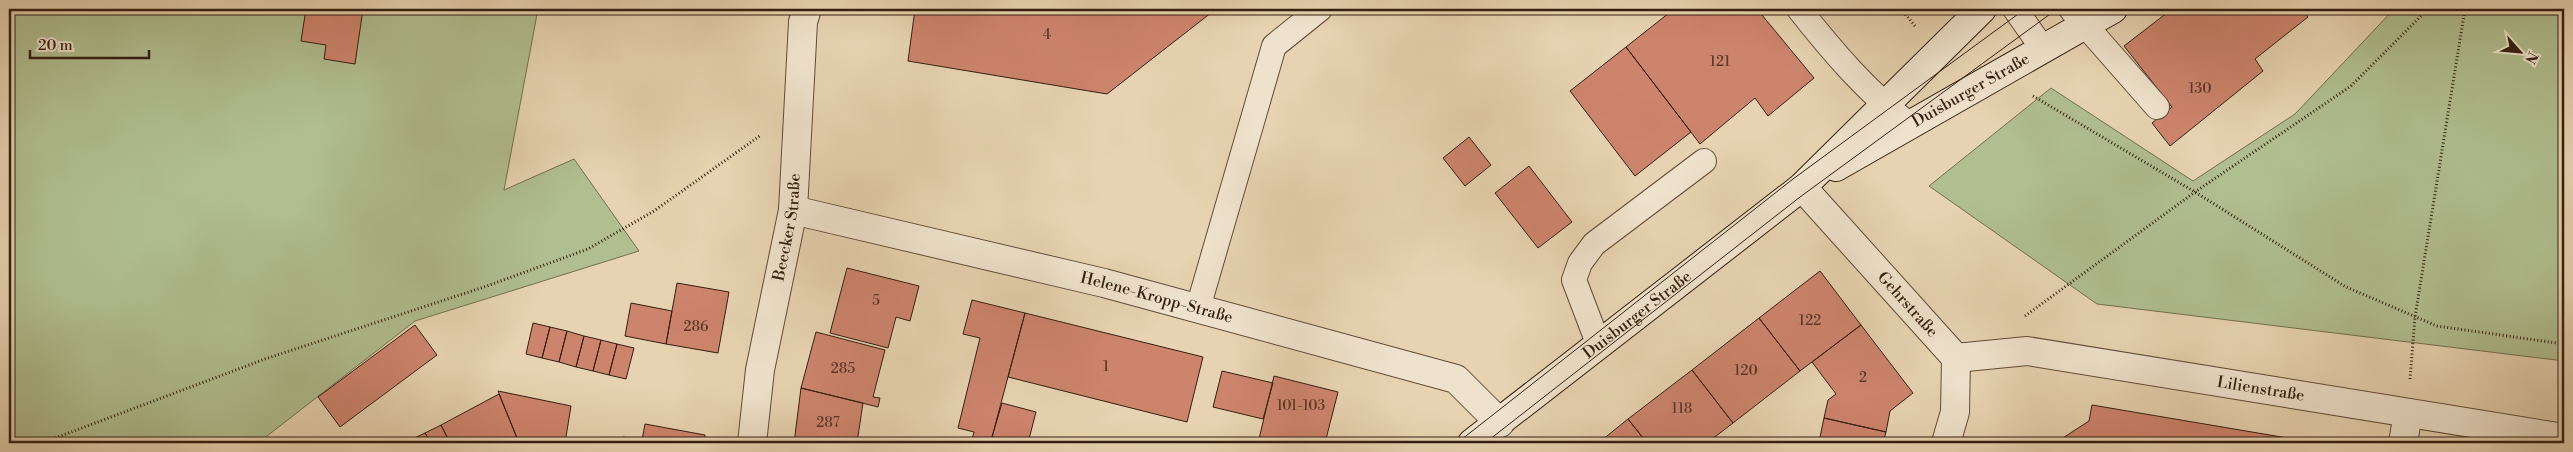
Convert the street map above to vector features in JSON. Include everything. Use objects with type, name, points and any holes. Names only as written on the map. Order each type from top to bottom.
[{"type":"street","name":"Beecker Straße","points":[[752,443],[760,370],[793,210],[803,22],[807,9]]},
{"type":"street","name":"Duisburger Straße","points":[[1472,443],[1802,186],[1982,9]]},
{"type":"street","name":"Duisburger Straße","points":[[1802,186],[2043,49],[2079,16],[2113,9]]},
{"type":"street","name":"Gehrstraße","points":[[1802,186],[1956,358]]},
{"type":"street","name":"Helene-Kropp-Straße","points":[[793,210],[1104,283],[1456,378],[1500,423]]},
{"type":"street","name":"Lilienstraße","points":[[1956,358],[2027,351],[2564,438]]},
{"type":"street","points":[[1946,443],[1954,412],[1956,358]]},
{"type":"street","points":[[2403,443],[2408,413]]},
{"type":"lane","points":[[1198,308],[1274,46],[1320,9]]},
{"type":"lane","points":[[1799,9],[1830,48],[1886,104],[1910,125]]},
{"type":"lane","points":[[2015,9],[2043,49]]},
{"type":"lane","points":[[2079,16],[2158,107]]},
{"type":"lane","points":[[1598,343],[1574,280],[1580,263],[1594,244],[1704,161]]},
{"type":"path","points":[[2022,317],[2195,192],[2351,86],[2428,9]]},
{"type":"path","points":[[2408,413],[2415,317],[2465,9]]},
{"type":"path","points":[[2003,72],[2036,98],[2195,192],[2346,287],[2437,326],[2564,344]]},
{"type":"path","points":[[42,443],[265,359],[487,286],[588,249],[654,211],[799,107]]},
{"type":"green space","points":[[9,9],[538,9],[504,190],[574,159],[639,251],[415,321],[258,443],[9,443]]},
{"type":"green space","points":[[2394,9],[2564,9],[2564,361],[2097,304],[1929,186],[2051,88],[2193,181],[2295,114]]},
{"type":"building","points":[[306,9],[363,9],[355,64],[324,59],[326,45],[301,41]]},
{"type":"building","points":[[915,9],[1216,9],[1107,94],[908,61]]},
{"type":"building","points":[[1674,9],[1757,9],[1814,78],[1768,116],[1755,98],[1700,144],[1626,47]]},
{"type":"building","points":[[2172,9],[2302,9],[2308,17],[2255,59],[2263,71],[2170,146],[2152,123],[2172,107],[2124,46]]},
{"type":"building","points":[[1626,47],[1691,132],[1635,176],[1570,91]]},
{"type":"building","points":[[1469,137],[1491,165],[1465,186],[1443,158]]},
{"type":"building","points":[[1529,166],[1572,222],[1538,248],[1495,193]]},
{"type":"building","points":[[847,268],[919,286],[910,321],[896,317],[888,348],[830,333]]},
{"type":"building","points":[[1820,271],[1861,325],[1800,371],[1759,318]]},
{"type":"building","points":[[677,283],[729,292],[718,353],[666,344]]},
{"type":"building","points":[[972,300],[1025,313],[992,437],[1010,441],[1009,443],[971,443],[974,432],[958,428],[980,338],[963,334]]},
{"type":"building","points":[[631,303],[672,311],[666,344],[625,336]]},
{"type":"building","points":[[1025,313],[1203,357],[1187,422],[1008,377]]},
{"type":"building","points":[[1759,318],[1800,371],[1733,423],[1692,370]]},
{"type":"building","points":[[533,323],[550,327],[542,358],[526,354]]},
{"type":"building","points":[[415,325],[437,355],[340,427],[318,397]]},
{"type":"building","points":[[1861,325],[1913,393],[1890,411],[1886,432],[1824,418],[1828,400],[1836,394],[1812,362]]},
{"type":"building","points":[[550,327],[567,331],[559,362],[542,358]]},
{"type":"building","points":[[567,331],[584,336],[576,367],[559,362]]},
{"type":"building","points":[[816,332],[885,350],[873,397],[880,398],[878,407],[801,388]]},
{"type":"building","points":[[584,336],[601,340],[593,371],[576,367]]},
{"type":"building","points":[[601,340],[617,344],[609,375],[593,371]]},
{"type":"building","points":[[617,344],[634,348],[626,379],[609,375]]},
{"type":"building","points":[[1692,370],[1733,423],[1707,443],[1647,443],[1628,419]]},
{"type":"building","points":[[1222,371],[1273,383],[1263,419],[1213,407]]},
{"type":"building","points":[[1274,376],[1338,392],[1325,443],[1258,443]]},
{"type":"building","points":[[801,388],[863,403],[857,443],[794,443]]},
{"type":"building","points":[[498,391],[571,406],[565,443],[519,443]]},
{"type":"building","points":[[499,394],[519,443],[450,443],[441,425]]},
{"type":"building","points":[[1002,403],[1036,412],[1028,443],[992,437]]},
{"type":"building","points":[[2092,405],[2311,443],[2055,443],[2089,421]]},
{"type":"building","points":[[1824,418],[1886,432],[1883,443],[1810,443],[1811,440],[1819,442]]},
{"type":"building","points":[[1628,419],[1647,443],[1594,443],[1602,440]]},
{"type":"building","points":[[645,424],[705,435],[704,443],[622,443],[623,437],[642,440]]},
{"type":"building","points":[[441,425],[450,443],[431,443],[425,433]]},
{"type":"building","points":[[425,433],[431,443],[412,443],[410,440]]},
{"type":"tram line","points":[[1457,443],[1793,179],[2025,9]]},
{"type":"tram line","points":[[1485,443],[1800,197],[2057,9]]}]
